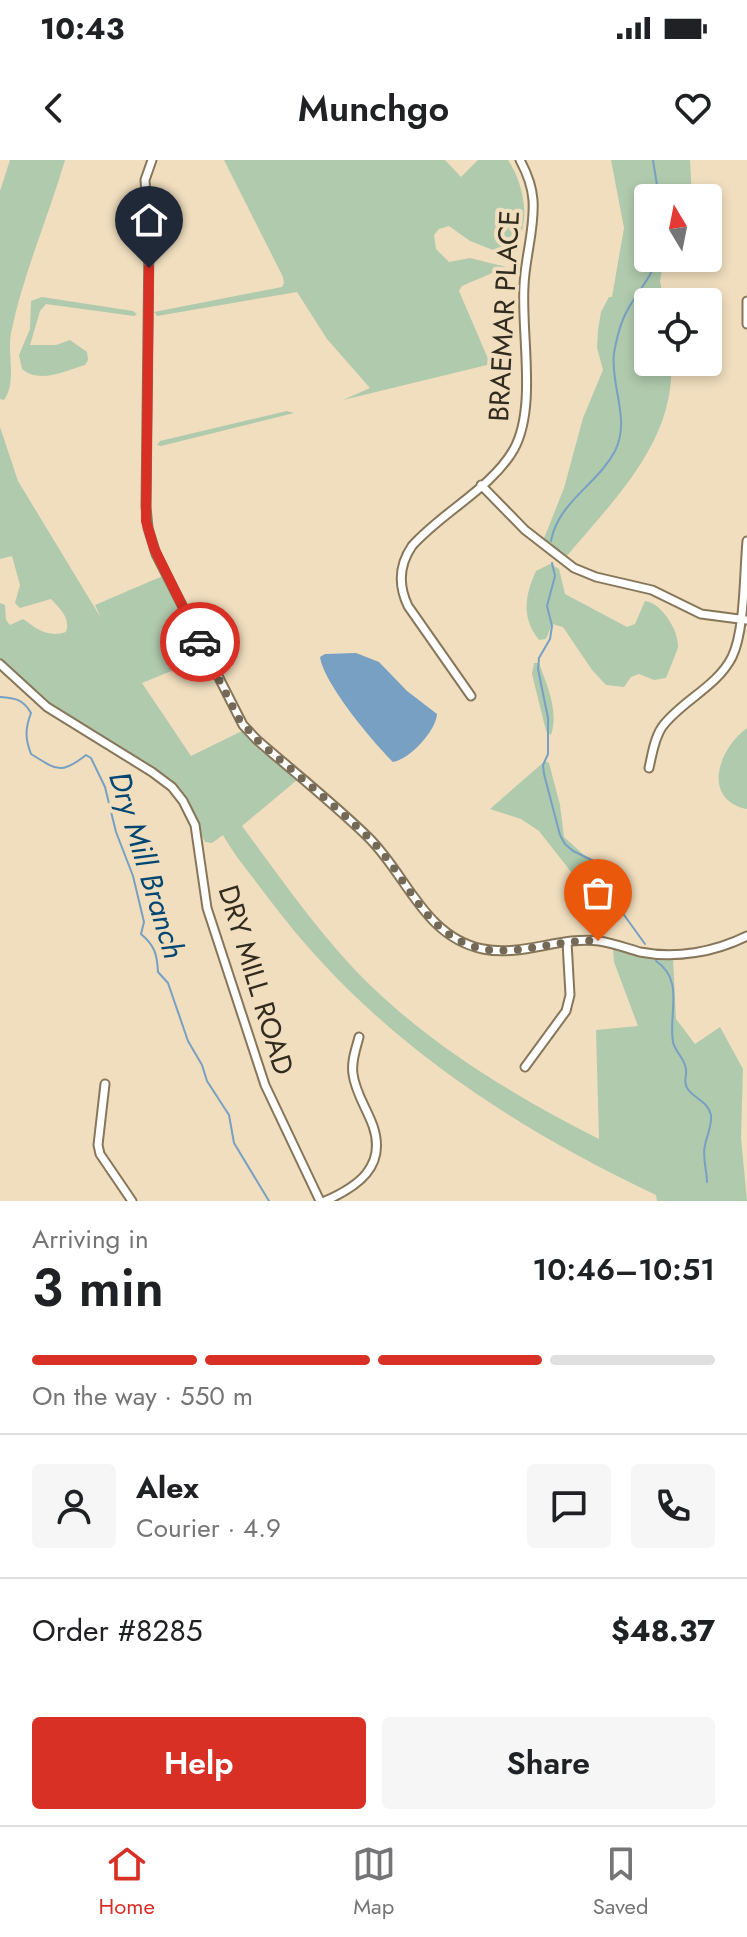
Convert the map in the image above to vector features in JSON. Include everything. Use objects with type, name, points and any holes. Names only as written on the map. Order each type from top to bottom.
[{"type":"street","points":[[152,160],[145,180],[149,241],[146,514],[151,542],[229,700],[249,731],[372,842],[429,918],[451,936],[475,947],[495,951],[598,941],[652,954],[677,954],[718,948],[747,936]]},
{"type":"street","name":"BRAEMAR PLACE","points":[[471,696],[408,606],[402,591],[401,575],[404,559],[412,546],[510,456],[520,435],[525,416],[524,285],[533,201],[530,182],[520,160]]},
{"type":"street","points":[[747,301],[747,324]]},
{"type":"street","points":[[481,485],[518,524],[574,568],[596,577],[652,590],[701,614],[744,619]]},
{"type":"street","points":[[649,768],[663,727],[728,663],[735,650],[744,619],[747,541]]},
{"type":"street","name":"DRY MILL ROAD","points":[[0,664],[47,707],[152,772],[172,787],[183,801],[195,825],[207,908],[265,1085],[322,1201]]},
{"type":"street","points":[[525,1067],[566,1011],[570,995],[567,942]]},
{"type":"street","points":[[322,1201],[351,1189],[363,1179],[376,1151],[373,1127],[352,1072],[359,1037]]},
{"type":"street","points":[[105,1084],[99,1151],[132,1201]]},
{"type":"green space","points":[[10,160],[65,160],[16,311],[10,341],[10,385],[4,400],[0,399],[0,191]]},
{"type":"green space","points":[[224,160],[445,160],[461,177],[478,160],[508,160],[519,182],[524,220],[516,244],[508,253],[470,241],[449,226],[439,229],[434,235],[436,249],[449,262],[470,258],[506,267],[462,286],[459,291],[489,361],[487,365],[343,400],[370,388],[327,339],[297,292],[157,316],[154,312],[282,287],[284,283]]},
{"type":"green space","points":[[611,160],[690,160],[691,184],[634,184],[634,272],[662,272],[661,288],[634,288],[634,376],[671,376],[663,418],[638,469],[565,558],[543,541],[564,488],[583,418],[603,370],[597,348],[598,330],[601,312],[609,297],[612,297],[624,228]]},
{"type":"green space","points":[[42,297],[137,314],[46,304],[40,311],[30,345],[56,345],[70,340],[87,352],[88,360],[85,365],[61,373],[36,376],[22,369],[19,355],[30,329],[31,301]]},
{"type":"green space","points":[[287,411],[294,413],[157,445],[160,441]]},
{"type":"green space","points":[[0,427],[18,481],[101,618],[95,605],[165,575],[203,658],[142,683],[191,756],[242,731],[256,747],[297,780],[242,826],[304,910],[354,969],[397,1010],[451,1052],[509,1090],[599,1139],[596,1030],[638,1026],[614,962],[613,948],[673,958],[676,1019],[695,1044],[720,1027],[743,1069],[741,1138],[747,1201],[657,1201],[656,1195],[546,1137],[444,1071],[396,1033],[308,948],[223,835],[212,843],[205,842],[172,787],[47,707],[0,664],[0,603],[5,605],[6,620],[10,625],[23,619],[38,629],[54,634],[66,632],[67,622],[51,599],[20,608],[15,603],[20,585],[12,556],[0,559]]},
{"type":"green space","points":[[550,564],[559,569],[565,594],[627,627],[635,624],[645,601],[663,612],[678,641],[666,678],[654,680],[639,674],[631,677],[624,687],[606,685],[563,627],[552,624],[546,639],[539,640],[529,623],[527,598],[536,571]]},
{"type":"green space","points":[[534,663],[539,663],[551,698],[554,716],[551,735],[546,731],[532,674]]},
{"type":"green space","points":[[747,728],[746,809],[723,795],[719,772],[729,748]]},
{"type":"green space","points":[[545,761],[549,763],[560,805],[564,837],[596,866],[618,896],[626,913],[621,916],[583,887],[539,831],[521,819],[490,809]]},
{"type":"water","points":[[356,653],[379,662],[407,691],[437,714],[427,736],[400,760],[393,762],[374,741],[350,712],[323,668],[320,657],[325,654]]},
{"type":"waterway","points":[[653,160],[657,184]]},
{"type":"waterway","points":[[551,541],[561,515],[615,451],[621,415],[614,353],[624,317],[652,272]]},
{"type":"waterway","points":[[552,563],[555,576],[547,606],[552,626],[550,639],[539,658],[538,669],[548,718],[548,754],[543,765],[544,774],[565,844],[598,863],[614,901],[645,944]]},
{"type":"waterway","name":"Dry Mill Branch","points":[[0,697],[18,700],[31,713],[26,734],[31,754],[59,768],[71,766],[86,755],[91,758],[105,787],[116,832],[133,876],[144,922],[141,934],[154,951],[158,972],[168,983],[188,1041],[207,1081],[229,1115],[234,1143],[269,1201]]},
{"type":"waterway","points":[[656,961],[665,969],[673,988],[673,1042],[686,1066],[686,1085],[707,1106],[711,1115],[704,1150],[707,1182]]},
{"type":"way so far","points":[[200,642],[243,725],[372,842],[434,924],[468,945],[495,951],[578,940],[598,941]]},
{"type":"route","points":[[149,268],[146,521],[154,548],[200,642]]}]
